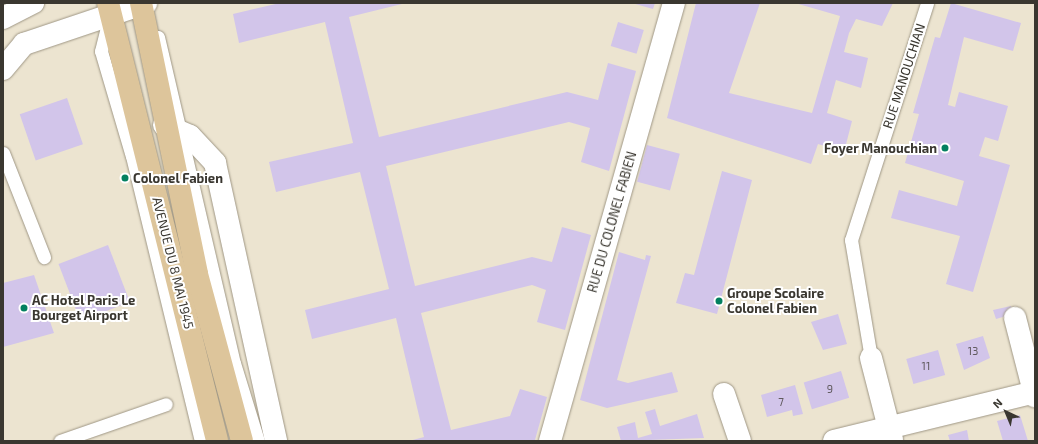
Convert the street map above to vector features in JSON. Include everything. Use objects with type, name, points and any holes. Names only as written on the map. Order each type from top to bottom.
[{"type":"main road","name":"AVENUE DU 8 MAI 1945","points":[[143,4],[171,128],[197,274],[242,441]]},
{"type":"main road","name":"AVENUE DU 8 MAI 1945","points":[[109,9],[217,441]]},
{"type":"street","points":[[3,18],[33,3]]},
{"type":"street","name":"RUE DU COLONEL FABIEN","points":[[550,441],[674,3]]},
{"type":"street","points":[[3,69],[24,44],[109,9],[143,4]]},
{"type":"street","points":[[171,128],[190,136],[214,163],[276,441]]},
{"type":"street","points":[[834,441],[890,434],[1035,393],[1015,318]]},
{"type":"street","points":[[871,358],[890,434]]},
{"type":"street","points":[[724,394],[740,441]]},
{"type":"lane","name":"RUE MANOUCHIAN","points":[[871,358],[852,240],[927,3]]},
{"type":"lane","points":[[109,9],[101,51],[132,156],[201,441]]},
{"type":"lane","points":[[171,128],[234,363],[258,441]]},
{"type":"lane","points":[[3,153],[44,257]]},
{"type":"lane","points":[[60,441],[166,404]]},
{"type":"building","points":[[280,3],[406,3],[349,17],[379,137],[567,92],[598,100],[608,63],[636,71],[609,171],[581,162],[590,128],[569,122],[386,166],[415,286],[532,257],[552,262],[562,227],[591,235],[565,330],[537,322],[546,290],[532,285],[421,313],[451,430],[510,416],[520,389],[547,397],[535,440],[409,441],[424,437],[396,318],[312,339],[305,310],[389,289],[360,172],[276,192],[269,162],[353,143],[325,22],[239,43],[233,14]]},
{"type":"building","points":[[632,3],[655,3],[653,9]]},
{"type":"building","points":[[696,3],[760,3],[729,93],[812,113],[840,16],[795,3],[893,3],[882,26],[856,19],[849,33],[844,52],[868,58],[861,88],[836,80],[827,113],[852,121],[844,152],[818,144],[811,164],[667,118]]},
{"type":"building","name":"Foyer Manouchian","points":[[951,3],[1021,23],[1013,51],[964,37],[948,105],[955,107],[959,92],[1008,106],[998,141],[985,137],[979,156],[1010,165],[973,292],[946,284],[960,236],[891,218],[899,190],[957,206],[964,181],[905,163],[919,114],[913,113],[935,37],[940,38]]},
{"type":"building","points":[[618,22],[644,30],[637,54],[611,46]]},
{"type":"building","points":[[67,98],[83,144],[36,161],[20,114]]},
{"type":"building","points":[[647,145],[680,154],[670,191],[637,182]]},
{"type":"building","points":[[722,171],[752,180],[717,314],[676,303],[685,273],[694,275]]},
{"type":"building","points":[[108,245],[130,302],[80,321],[59,264]]},
{"type":"building","points":[[619,252],[645,260],[646,255],[651,256],[617,380],[628,383],[672,372],[678,392],[607,408],[580,400]]},
{"type":"building","name":"AC Hotel Paris Le Bourget Airport","points":[[34,275],[54,333],[3,347],[3,283]]},
{"type":"building","points":[[1011,306],[1013,314],[996,319],[993,310]]},
{"type":"building","points":[[838,314],[847,344],[823,350],[811,322]]},
{"type":"building","points":[[983,336],[990,358],[964,370],[956,344]]},
{"type":"building","points":[[938,350],[945,375],[913,384],[906,359]]},
{"type":"building","points":[[841,371],[849,398],[812,409],[804,382]]},
{"type":"building","points":[[795,385],[803,414],[793,416],[792,410],[767,417],[761,395]]},
{"type":"building","points":[[655,409],[660,426],[697,414],[704,438],[621,441],[617,427],[635,422],[638,438],[652,434],[645,412]]},
{"type":"building","points":[[1020,415],[1028,441],[1003,441],[997,421]]},
{"type":"building","points":[[967,430],[969,441],[950,441],[948,435]]},
{"type":"place","name":"Foyer Manouchian","points":[[945,148]]},
{"type":"place","name":"Colonel Fabien","points":[[125,178]]},
{"type":"place","name":"Groupe Scolaire Colonel Fabien","points":[[719,301]]},
{"type":"place","name":"AC Hotel Paris Le Bourget Airport","points":[[24,308]]}]
